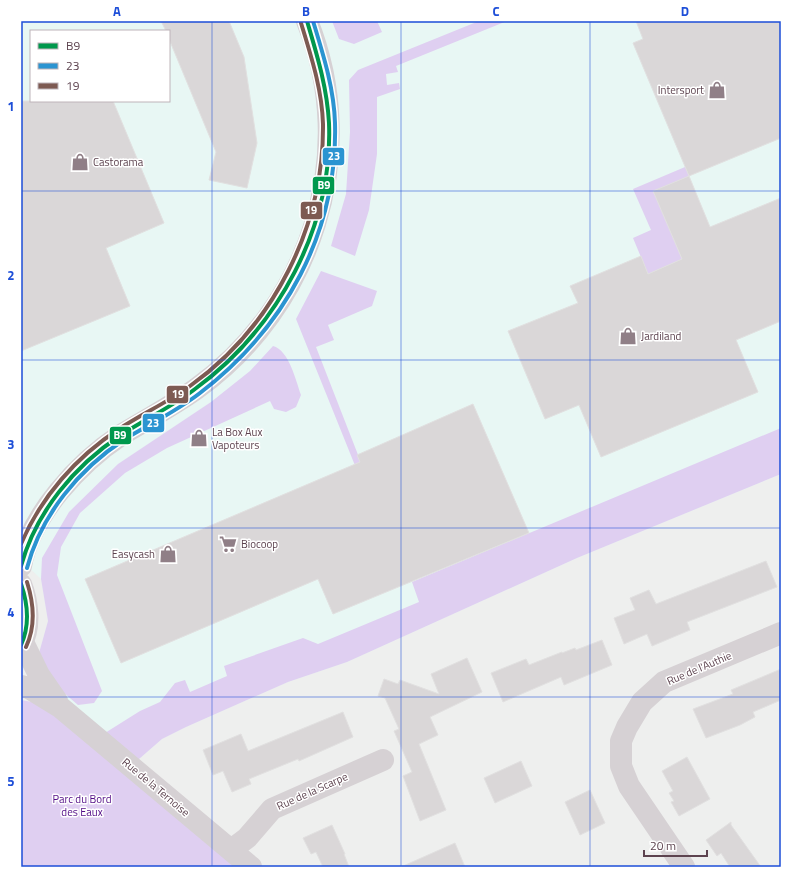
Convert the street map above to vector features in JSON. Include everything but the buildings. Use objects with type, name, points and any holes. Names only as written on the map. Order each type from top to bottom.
[{"type":"street","points":[[21,522],[52,500],[79,471],[120,436],[196,390],[222,369],[254,336],[284,295],[296,274],[307,250],[320,211],[329,141],[328,106],[315,40],[307,21]]},
{"type":"street","points":[[21,566],[28,540],[52,500]]},
{"type":"street","points":[[21,584],[25,595],[28,613],[22,644]]},
{"type":"street","name":"Rue de l'Authie","points":[[684,867],[629,786],[621,766],[621,741],[627,727],[642,702],[664,682],[781,633]]},
{"type":"street","name":"Rue de la Ternoise","points":[[22,644],[39,675],[60,707]]},
{"type":"street","name":"Rue de la Ternoise","points":[[21,686],[29,688],[60,707],[251,867]]},
{"type":"street","name":"Rue de la Scarpe","points":[[231,850],[247,838],[272,809],[384,760]]},
{"type":"shaded area","points":[[21,21],[781,21],[781,474],[577,558],[347,662],[288,682],[186,727],[162,739],[131,766],[60,707],[39,653],[48,621],[41,579],[21,560]]},
{"type":"green space","points":[[332,21],[377,21],[382,32],[354,44],[339,39]]},
{"type":"green space","points":[[479,21],[507,21],[396,66],[398,72],[386,74],[387,85],[399,83],[400,89],[377,97],[377,154],[369,210],[355,256],[331,246],[346,194],[350,132],[349,80],[358,70]]},
{"type":"green space","points":[[685,167],[689,176],[654,191],[682,259],[648,274],[633,238],[651,230],[633,189]]},
{"type":"green space","points":[[321,271],[377,291],[372,306],[328,325],[334,340],[316,347],[362,465],[356,468],[296,319]]},
{"type":"green space","points":[[273,346],[283,353],[294,374],[301,395],[296,407],[286,412],[274,409],[270,401],[167,448],[125,473],[80,513],[61,547],[57,575],[102,691],[94,703],[78,705],[56,686],[39,653],[48,621],[41,579],[42,558],[69,512],[118,464],[211,402],[250,371]]},
{"type":"green space","name":"Parc du Bord des Eaux","points":[[781,428],[781,474],[577,558],[347,662],[288,682],[186,727],[162,739],[131,766],[251,867],[21,867],[21,700],[60,707],[97,738],[140,711],[160,702],[175,683],[185,680],[190,692],[227,676],[224,666],[303,638],[318,644],[419,602],[412,582]]},
{"type":"transit line","name":"B9","points":[[21,566],[36,527],[59,492],[73,476],[104,447],[130,429],[195,389],[225,364],[252,336],[275,305],[295,272],[310,237],[321,200],[328,162],[328,110],[321,71],[307,21]]},
{"type":"transit line","name":"23","points":[[27,568],[33,548],[52,512],[77,479],[108,451],[125,439],[191,400],[230,367],[257,339],[281,308],[300,274],[316,239],[327,202],[334,163],[335,123],[333,97],[321,46],[313,21]]},
{"type":"transit line","name":"19","points":[[21,544],[29,527],[49,494],[74,465],[103,440],[182,392],[220,362],[246,334],[269,304],[288,271],[304,236],[314,200],[321,162],[323,124],[321,98],[301,23]]},
{"type":"transit line","name":"19","points":[[26,647],[33,623],[31,598],[27,582]]},
{"type":"transit line","name":"B9","points":[[21,584],[27,614],[26,630],[21,645]]},
{"type":"place","name":"Intersport","points":[[717,90]]},
{"type":"place","name":"Castorama","points":[[80,162]]},
{"type":"place","name":"Jardiland","points":[[628,336]]},
{"type":"place","name":"La Box Aux Vapoteurs","points":[[199,438]]},
{"type":"place","name":"Biocoop","points":[[228,544]]},
{"type":"place","name":"Easycash","points":[[168,554]]}]
